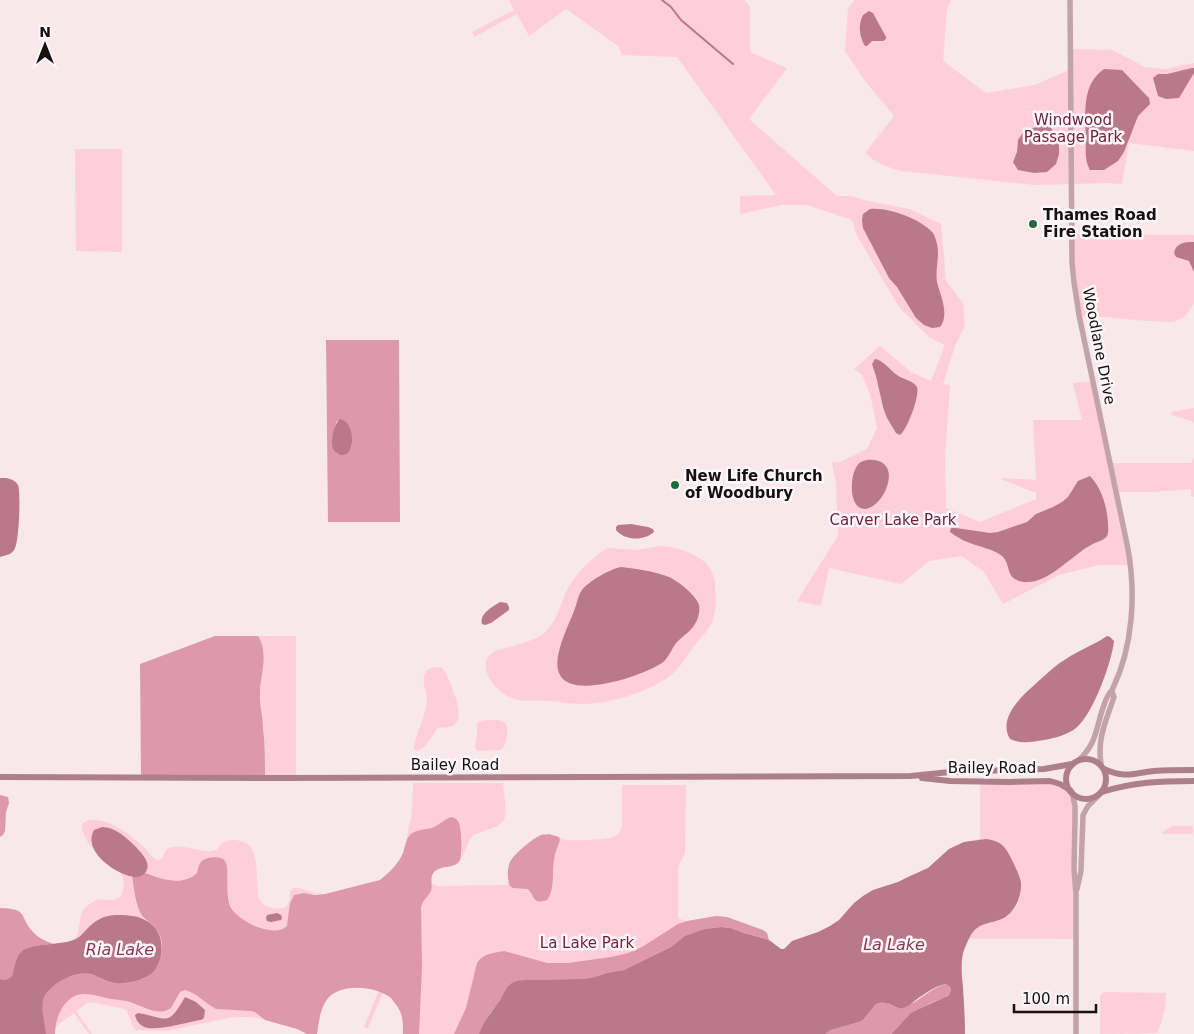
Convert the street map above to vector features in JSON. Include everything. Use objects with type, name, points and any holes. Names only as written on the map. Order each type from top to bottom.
[{"type":"main road","points":[[1194,770],[1160,771],[1128,775],[1117,774],[1091,759],[1079,760],[1072,764],[1066,779],[1071,791],[1080,798],[1085,799],[1140,783],[1194,781]]},
{"type":"main road","name":"Bailey Road","points":[[0,777],[911,776],[950,772],[1044,769],[1072,764]]},
{"type":"main road","points":[[1101,793],[1106,783],[1106,773],[1102,766]]},
{"type":"main road","name":"Bailey Road","points":[[911,776],[950,782],[1050,781],[1060,784],[1071,791]]},
{"type":"street","name":"Woodlane Drive","points":[[1070,0],[1074,282],[1079,315],[1128,549],[1132,580],[1132,604],[1127,646],[1122,664],[1112,691],[1108,694],[1092,744],[1079,760]]},
{"type":"street","name":"Woodlane Drive","points":[[1102,766],[1100,754],[1101,736],[1114,697],[1112,691]]},
{"type":"street","points":[[1071,791],[1075,812],[1076,1034]]},
{"type":"street","points":[[1076,894],[1081,871],[1083,815],[1088,806],[1101,793]]},
{"type":"green space","name":"Carver Lake Park","points":[[509,0],[744,0],[750,6],[750,52],[787,68],[749,119],[837,196],[851,196],[909,209],[941,224],[946,281],[963,303],[965,325],[955,346],[943,384],[950,385],[945,457],[946,508],[980,522],[1036,499],[1036,493],[1001,478],[1036,480],[1033,420],[1082,420],[1073,383],[1093,381],[1109,463],[1191,463],[1194,458],[1194,497],[1191,496],[1191,489],[1116,492],[1131,565],[1099,565],[1059,575],[1003,604],[984,572],[962,556],[929,561],[901,584],[829,568],[821,606],[797,601],[838,536],[836,484],[832,462],[840,462],[867,449],[877,428],[870,394],[862,375],[854,369],[880,346],[911,372],[931,381],[945,345],[929,337],[899,307],[857,236],[852,220],[807,205],[782,205],[740,214],[740,196],[776,195],[677,57],[622,55],[618,46],[566,9],[529,36],[517,14],[474,37],[472,32],[514,10]]},
{"type":"green space","name":"Windwood Passage Park","points":[[855,0],[951,0],[947,10],[943,61],[986,93],[1035,85],[1071,69],[1071,49],[1112,50],[1145,67],[1166,69],[1194,63],[1194,151],[1129,143],[1122,184],[1035,185],[902,171],[882,165],[865,153],[894,116],[865,81],[845,51],[848,8]]},
{"type":"green space","points":[[75,149],[122,149],[122,252],[76,251]]},
{"type":"green space","points":[[1072,234],[1194,235],[1194,304],[1186,315],[1173,322],[1079,316]]},
{"type":"green space","points":[[1194,408],[1194,422],[1172,415],[1171,412]]},
{"type":"green space","points":[[660,546],[682,550],[701,559],[710,569],[715,583],[716,599],[711,624],[675,672],[655,685],[637,693],[609,701],[589,704],[519,700],[509,697],[497,688],[486,669],[486,662],[489,656],[496,651],[530,641],[544,633],[554,621],[567,590],[573,581],[582,569],[599,553],[610,548],[637,550]]},
{"type":"green space","points":[[258,636],[296,636],[296,778],[265,778],[264,735],[260,693],[264,653]]},
{"type":"green space","points":[[435,667],[442,668],[445,672],[456,700],[459,715],[458,721],[452,726],[438,728],[426,745],[416,751],[414,749],[415,743],[427,699],[424,676],[428,670]]},
{"type":"green space","points":[[480,721],[502,721],[507,725],[506,739],[501,750],[478,751],[475,748],[477,724]]},
{"type":"green space","points":[[1045,780],[1070,790],[1074,802],[1076,939],[876,938],[876,889],[898,882],[928,868],[955,846],[980,839],[980,782]]},
{"type":"green space","points":[[413,783],[503,783],[506,812],[504,820],[498,826],[473,835],[461,860],[462,840],[458,820],[447,819],[433,827],[415,832],[409,836],[405,846],[412,812]]},
{"type":"green space","name":"La Lake Park","points":[[622,785],[686,785],[685,853],[678,867],[678,916],[680,919],[687,921],[678,925],[744,1034],[404,1034],[404,1015],[392,996],[383,992],[368,1028],[364,1027],[379,990],[367,985],[333,990],[304,1030],[264,1019],[247,1017],[229,1018],[165,1031],[136,1030],[125,1009],[90,1002],[76,1011],[92,1034],[89,1034],[74,1013],[55,1029],[54,1034],[0,1034],[0,979],[53,946],[75,938],[82,913],[87,906],[97,900],[119,898],[124,888],[120,872],[132,876],[137,905],[145,919],[120,915],[112,916],[97,921],[84,932],[412,933],[412,886],[431,879],[432,884],[438,886],[505,885],[508,881],[509,884],[559,837],[566,840],[584,840],[614,837],[618,834],[622,824]]},
{"type":"green space","points":[[88,820],[104,821],[119,828],[157,860],[163,859],[165,852],[169,848],[180,847],[213,851],[228,841],[244,842],[250,846],[255,857],[259,899],[270,908],[284,908],[289,902],[293,888],[323,894],[301,893],[294,895],[290,903],[289,921],[286,929],[276,931],[265,929],[245,921],[233,910],[228,898],[226,863],[218,858],[204,859],[196,874],[185,880],[178,881],[157,877],[145,873],[148,865],[122,835],[113,829],[91,838],[96,853],[83,832],[82,824]]},
{"type":"green space","points":[[1172,826],[1193,826],[1193,834],[1161,834]]},
{"type":"green space","points":[[1104,992],[1166,993],[1164,1014],[1157,1033],[1100,1034],[1100,996]]},
{"type":"shaded area","points":[[326,340],[399,340],[400,522],[328,522]],"holes":[[[337,421],[345,421],[351,434],[351,448],[337,454],[332,442],[333,434]]]},
{"type":"shaded area","points":[[215,636],[258,636],[261,643],[264,658],[260,697],[265,778],[141,778],[140,664]]},
{"type":"shaded area","points":[[0,795],[8,797],[9,803],[6,812],[5,831],[0,837]]},
{"type":"shaded area","points":[[451,817],[456,819],[459,824],[462,842],[460,859],[453,866],[440,868],[434,872],[431,891],[421,908],[422,967],[419,1034],[403,1034],[401,1014],[391,998],[377,991],[351,988],[335,993],[326,1001],[319,1020],[317,1034],[307,1034],[297,1029],[265,1020],[251,1011],[216,1009],[193,993],[185,990],[180,992],[171,1008],[161,1011],[150,1010],[125,1001],[91,994],[77,995],[66,1002],[62,1008],[55,1027],[55,1034],[46,1034],[42,1013],[43,1000],[50,988],[62,979],[76,974],[90,974],[112,982],[126,983],[146,976],[158,965],[161,955],[161,938],[154,926],[141,914],[136,900],[132,876],[141,876],[145,873],[172,881],[185,880],[197,873],[200,863],[204,860],[212,857],[221,858],[227,866],[228,897],[234,912],[256,926],[265,929],[281,929],[287,926],[290,903],[294,895],[304,893],[325,894],[380,880],[399,860],[411,834],[434,827]]},
{"type":"shaded area","points":[[549,834],[559,837],[560,840],[554,859],[553,881],[550,896],[547,900],[536,901],[528,889],[510,886],[508,868],[512,859],[524,847],[538,837]]},
{"type":"shaded area","points":[[0,908],[15,910],[22,914],[28,926],[35,934],[53,944],[34,946],[21,952],[17,958],[12,976],[6,980],[0,979]]},
{"type":"shaded area","points":[[716,916],[727,917],[763,930],[767,933],[769,940],[731,928],[704,929],[686,936],[671,947],[624,970],[591,978],[518,981],[508,988],[487,1018],[479,1034],[454,1034],[466,1008],[477,963],[486,955],[504,951],[547,963],[568,963],[611,957],[642,947],[678,924]]},
{"type":"shaded area","points":[[946,984],[950,987],[951,991],[948,995],[917,1011],[891,1034],[825,1034],[831,1030],[863,1020],[876,1004],[886,1002],[897,1008],[913,1003],[933,989]]},
{"type":"water","points":[[869,11],[873,13],[886,39],[883,41],[872,41],[865,46],[861,38],[860,27],[863,15]]},
{"type":"water","points":[[1194,68],[1194,73],[1179,98],[1166,99],[1158,96],[1153,78],[1158,74],[1167,74]]},
{"type":"water","points":[[1104,69],[1122,70],[1149,98],[1150,104],[1138,116],[1124,152],[1118,161],[1104,170],[1090,170],[1086,154],[1086,99],[1092,82]]},
{"type":"water","points":[[1049,123],[1059,145],[1056,164],[1047,172],[1034,173],[1018,170],[1013,162],[1017,152],[1018,140],[1024,131]]},
{"type":"water","points":[[870,209],[886,210],[904,215],[921,223],[934,234],[938,249],[937,282],[944,310],[943,322],[940,327],[932,328],[924,325],[916,318],[897,287],[889,278],[863,228],[863,214]]},
{"type":"water","points":[[1194,242],[1194,272],[1189,261],[1176,257],[1174,253],[1181,244]]},
{"type":"water","points":[[875,359],[881,361],[897,375],[917,387],[917,398],[906,427],[900,435],[896,433],[883,407],[872,364]]},
{"type":"water","points":[[340,419],[346,422],[352,434],[351,447],[344,455],[338,454],[335,451],[332,442],[333,431]]},
{"type":"water","points":[[867,460],[879,461],[886,466],[889,474],[885,492],[872,506],[865,509],[859,508],[856,504],[853,498],[852,484],[858,465]]},
{"type":"water","points":[[1090,476],[1098,486],[1105,504],[1108,524],[1107,536],[1051,574],[1042,578],[1034,581],[1018,581],[1011,575],[1002,556],[965,541],[950,532],[951,528],[956,528],[990,533],[998,532],[1027,522],[1036,514],[1062,502],[1068,497],[1078,481]]},
{"type":"water","points":[[0,478],[7,478],[18,485],[19,506],[18,536],[14,551],[0,557]]},
{"type":"water","points":[[631,524],[648,527],[653,529],[654,532],[645,537],[629,538],[616,530],[618,525]]},
{"type":"water","points":[[621,567],[657,573],[677,582],[691,593],[697,601],[699,614],[697,620],[691,630],[677,642],[664,661],[653,668],[609,683],[579,685],[567,682],[560,675],[558,668],[559,652],[579,594],[595,579]]},
{"type":"water","points":[[500,602],[507,603],[509,610],[491,623],[482,624],[484,614]]},
{"type":"water","points":[[1107,636],[1114,641],[1110,661],[1101,687],[1089,712],[1076,728],[1065,734],[1040,741],[1018,742],[1010,739],[1007,721],[1015,705],[1022,697],[1060,663]]},
{"type":"water","points":[[107,827],[120,833],[135,846],[147,862],[148,866],[144,874],[136,877],[127,875],[103,861],[93,846],[92,838],[94,830]]},
{"type":"water","name":"La Lake","points":[[986,839],[1000,843],[1006,849],[1019,875],[1021,888],[1016,905],[1012,910],[1004,918],[977,928],[971,935],[964,950],[962,969],[965,1034],[891,1034],[911,1013],[948,996],[951,991],[950,987],[946,984],[938,986],[903,1008],[897,1008],[886,1003],[876,1004],[863,1020],[831,1030],[825,1034],[479,1034],[507,989],[515,982],[522,980],[591,978],[624,970],[671,947],[685,936],[704,929],[731,928],[769,940],[781,949],[784,949],[792,941],[830,926],[839,920],[854,903],[873,890],[898,882],[928,868],[949,849],[964,842]]},
{"type":"water","points":[[277,913],[281,915],[281,920],[267,921],[267,915]]},
{"type":"water","name":"Ria Lake","points":[[115,915],[142,918],[155,927],[160,937],[162,948],[160,960],[153,972],[139,980],[128,983],[110,982],[88,974],[70,976],[53,986],[45,994],[43,1011],[46,1034],[0,1034],[0,979],[6,980],[12,976],[20,953],[33,946],[63,943],[76,939],[98,920]]},
{"type":"water","points":[[185,997],[196,1002],[205,1010],[204,1018],[160,1028],[148,1028],[136,1019],[135,1015],[138,1013],[161,1018],[170,1017]]},
{"type":"waterway","points":[[662,0],[671,7],[681,20],[733,64]]},
{"type":"place","name":"Thames Road Fire Station","points":[[1033,224]]},
{"type":"place","name":"New Life Church of Woodbury","points":[[675,485]]}]
